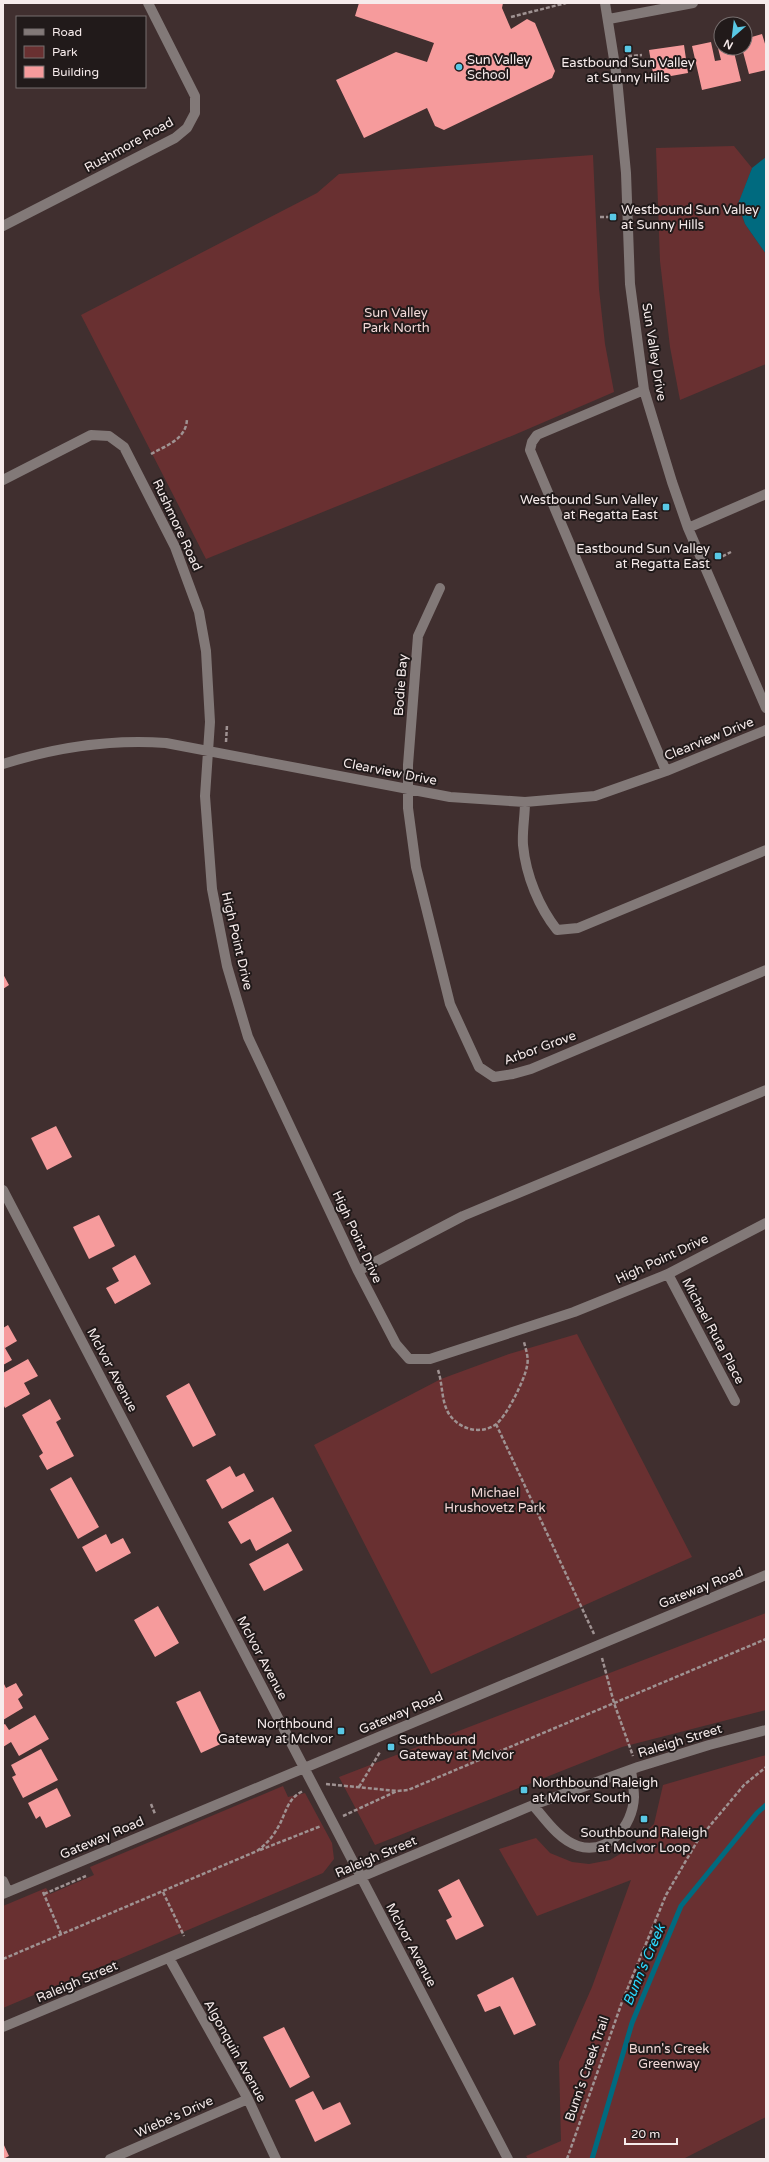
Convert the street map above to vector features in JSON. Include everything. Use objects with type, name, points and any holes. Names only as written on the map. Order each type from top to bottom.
[{"type":"street","name":"Rushmore Road","points":[[3,226],[175,138],[187,128],[195,113],[195,96],[148,3]]},
{"type":"street","name":"Sun Valley Drive","points":[[605,3],[617,78],[626,173],[630,284],[644,390],[672,482],[688,528],[766,708]]},
{"type":"street","points":[[608,19],[693,3]]},
{"type":"street","points":[[644,390],[537,434],[532,442],[530,450],[666,770]]},
{"type":"street","name":"Rushmore Road","points":[[3,480],[91,435],[97,434],[109,436],[124,447],[175,547],[199,612],[206,651],[210,722],[207,751]]},
{"type":"street","points":[[688,528],[766,494]]},
{"type":"street","name":"Bodie Bay","points":[[408,790],[408,765],[418,636],[440,588]]},
{"type":"street","name":"Clearview Drive","points":[[3,764],[40,752],[102,742],[135,740],[166,742],[450,797],[526,802],[595,796],[666,770],[766,730]]},
{"type":"street","name":"High Point Drive","points":[[207,751],[205,796],[212,889],[227,966],[248,1037],[358,1271],[396,1344],[408,1359],[434,1358],[574,1312],[668,1274],[766,1223]]},
{"type":"street","name":"Arbor Grove","points":[[408,790],[408,808],[416,866],[450,1004],[479,1067],[494,1077],[531,1069],[766,970]]},
{"type":"street","points":[[526,802],[523,844],[526,867],[544,914],[557,930],[578,928],[766,850]]},
{"type":"street","points":[[358,1271],[463,1216],[766,1090]]},
{"type":"street","name":"McIvor Avenue","points":[[3,1190],[508,2159]]},
{"type":"street","name":"Michael Ruta Place","points":[[668,1274],[735,1401]]},
{"type":"street","name":"Gateway Road","points":[[6,1893],[766,1575]]},
{"type":"street","name":"Raleigh Street","points":[[3,2027],[533,1805],[634,1768],[709,1745],[766,1730]]},
{"type":"street","points":[[533,1805],[561,1836],[578,1846],[592,1847],[607,1845],[626,1827],[631,1813],[634,1797],[634,1768]]},
{"type":"street","points":[[3,1881],[6,1893]]},
{"type":"street","name":"Algonquin Avenue","points":[[169,1958],[248,2099],[276,2159]]},
{"type":"street","name":"Wiebe's Drive","points":[[110,2159],[248,2099]]},
{"type":"path","points":[[511,17],[566,3]]},
{"type":"path","points":[[628,49],[629,56],[642,55]]},
{"type":"path","points":[[600,217],[613,217]]},
{"type":"path","points":[[151,454],[179,439],[187,423],[187,418]]},
{"type":"path","points":[[718,556],[719,558],[731,552]]},
{"type":"path","points":[[434,1358],[441,1379],[443,1401],[455,1421],[463,1427],[472,1430],[481,1430],[496,1424],[520,1389],[526,1374],[528,1364],[527,1351],[520,1330]]},
{"type":"path","points":[[496,1424],[598,1644],[634,1768]]},
{"type":"path","points":[[3,1959],[257,1851],[265,1845],[277,1829],[293,1796],[314,1786],[329,1783],[397,1791],[408,1790],[766,1639]]},
{"type":"path","points":[[359,1787],[380,1752],[385,1749]]},
{"type":"path","name":"Bunn's Creek Trail","points":[[567,2159],[619,2009],[666,1895],[698,1840],[744,1785],[766,1767]]},
{"type":"path","points":[[151,1804],[155,1814]]},
{"type":"path","points":[[43,1894],[86,1876]]},
{"type":"path","points":[[37,1880],[61,1934]]},
{"type":"path","points":[[163,1892],[190,1949]]},
{"type":"green space","points":[[734,146],[752,168],[738,205],[745,224],[766,254],[766,364],[680,400],[670,347],[660,261],[656,148]]},
{"type":"green space","name":"Sun Valley Park North","points":[[593,155],[599,289],[605,344],[614,392],[514,435],[206,559],[81,315],[317,193],[339,174]]},
{"type":"green space","name":"Michael Hrushovetz Park","points":[[577,1334],[692,1557],[431,1674],[314,1445],[441,1379],[509,1354]]},
{"type":"green space","points":[[766,1613],[766,1710],[622,1747],[375,1845],[339,1777]]},
{"type":"green space","name":"Bunn's Creek Greenway","points":[[766,1755],[766,2117],[683,2159],[528,2159],[526,2156],[561,2141],[559,2062],[592,1987],[631,1880],[537,1916],[499,1849],[536,1838],[550,1853],[572,1862],[589,1864],[610,1860],[627,1850],[654,1824],[663,1785]]},
{"type":"green space","points":[[283,1786],[288,1797],[305,1793],[332,1843],[334,1859],[323,1873],[3,2008],[3,1906],[46,1888],[50,1894],[94,1875],[90,1867]]},
{"type":"water","points":[[766,157],[766,254],[745,224],[738,204],[752,168]]},
{"type":"building","name":"Sun Valley School","points":[[359,3],[503,3],[502,8],[511,29],[527,19],[535,23],[555,71],[552,78],[444,130],[435,126],[427,108],[364,138],[336,80],[396,52],[427,62],[434,43],[355,16]]},
{"type":"building","points":[[762,34],[766,47],[766,70],[749,74],[744,56],[753,56],[753,37]]},
{"type":"building","points":[[711,42],[715,61],[721,60],[720,56],[735,56],[741,81],[702,90],[692,46]]},
{"type":"building","points":[[684,45],[688,73],[654,79],[649,50]]},
{"type":"building","points":[[3,974],[9,985],[3,989]]},
{"type":"building","points":[[56,1126],[72,1157],[47,1170],[31,1138]]},
{"type":"building","points":[[99,1215],[115,1246],[89,1259],[73,1227]]},
{"type":"building","points":[[135,1255],[151,1284],[115,1304],[106,1288],[119,1281],[112,1268]]},
{"type":"building","points":[[8,1325],[17,1341],[5,1348],[12,1360],[3,1365],[3,1328]]},
{"type":"building","points":[[28,1359],[38,1376],[24,1383],[30,1394],[5,1408],[3,1404],[3,1373]]},
{"type":"building","points":[[189,1383],[216,1435],[193,1447],[166,1396]]},
{"type":"building","points":[[50,1399],[61,1419],[56,1422],[74,1456],[47,1470],[39,1456],[43,1453],[22,1415]]},
{"type":"building","points":[[230,1466],[236,1477],[244,1473],[254,1491],[222,1509],[206,1480]]},
{"type":"building","points":[[71,1477],[99,1527],[78,1539],[50,1489]]},
{"type":"building","points":[[273,1497],[292,1531],[256,1551],[250,1539],[241,1544],[228,1522]]},
{"type":"building","points":[[106,1534],[111,1544],[123,1538],[131,1553],[96,1572],[82,1547]]},
{"type":"building","points":[[288,1543],[303,1570],[264,1591],[249,1564]]},
{"type":"building","points":[[158,1606],[179,1643],[155,1657],[134,1620]]},
{"type":"building","points":[[3,1682],[6,1688],[16,1683],[23,1695],[18,1699],[23,1708],[3,1720]]},
{"type":"building","points":[[200,1691],[225,1742],[201,1753],[176,1702]]},
{"type":"building","points":[[35,1715],[49,1739],[19,1756],[11,1742],[3,1747],[3,1725],[5,1724],[9,1730]]},
{"type":"building","points":[[41,1749],[58,1780],[23,1798],[12,1777],[16,1775],[11,1765]]},
{"type":"building","points":[[57,1788],[71,1816],[46,1828],[40,1816],[36,1819],[28,1803]]},
{"type":"building","points":[[459,1879],[484,1926],[456,1940],[446,1920],[452,1917],[438,1890]]},
{"type":"building","points":[[513,1977],[536,2025],[514,2035],[500,2006],[485,2012],[477,1995]]},
{"type":"building","points":[[284,2027],[310,2077],[290,2088],[263,2037]]},
{"type":"building","points":[[313,2091],[323,2110],[340,2102],[351,2124],[315,2142],[295,2100]]},
{"type":"building","points":[[3,2143],[9,2156],[3,2159]]},
{"type":"waterway","name":"Bunn's Creek","points":[[592,2159],[632,2023],[681,1906],[757,1813],[766,1805]]},
{"type":"place","name":"Eastbound Sun Valley at Sunny Hills","points":[[628,49]]},
{"type":"place","name":"Sun Valley School","points":[[459,67]]},
{"type":"place","name":"Westbound Sun Valley at Sunny Hills","points":[[613,217]]},
{"type":"place","name":"Westbound Sun Valley at Regatta East","points":[[666,507]]},
{"type":"place","name":"Eastbound Sun Valley at Regatta East","points":[[718,556]]},
{"type":"place","name":"Northbound Gateway at McIvor","points":[[341,1731]]},
{"type":"place","name":"Southbound Gateway at McIvor","points":[[391,1747]]},
{"type":"place","name":"Northbound Raleigh at McIvor South","points":[[524,1790]]},
{"type":"place","name":"Southbound Raleigh at McIvor Loop","points":[[644,1819]]}]
